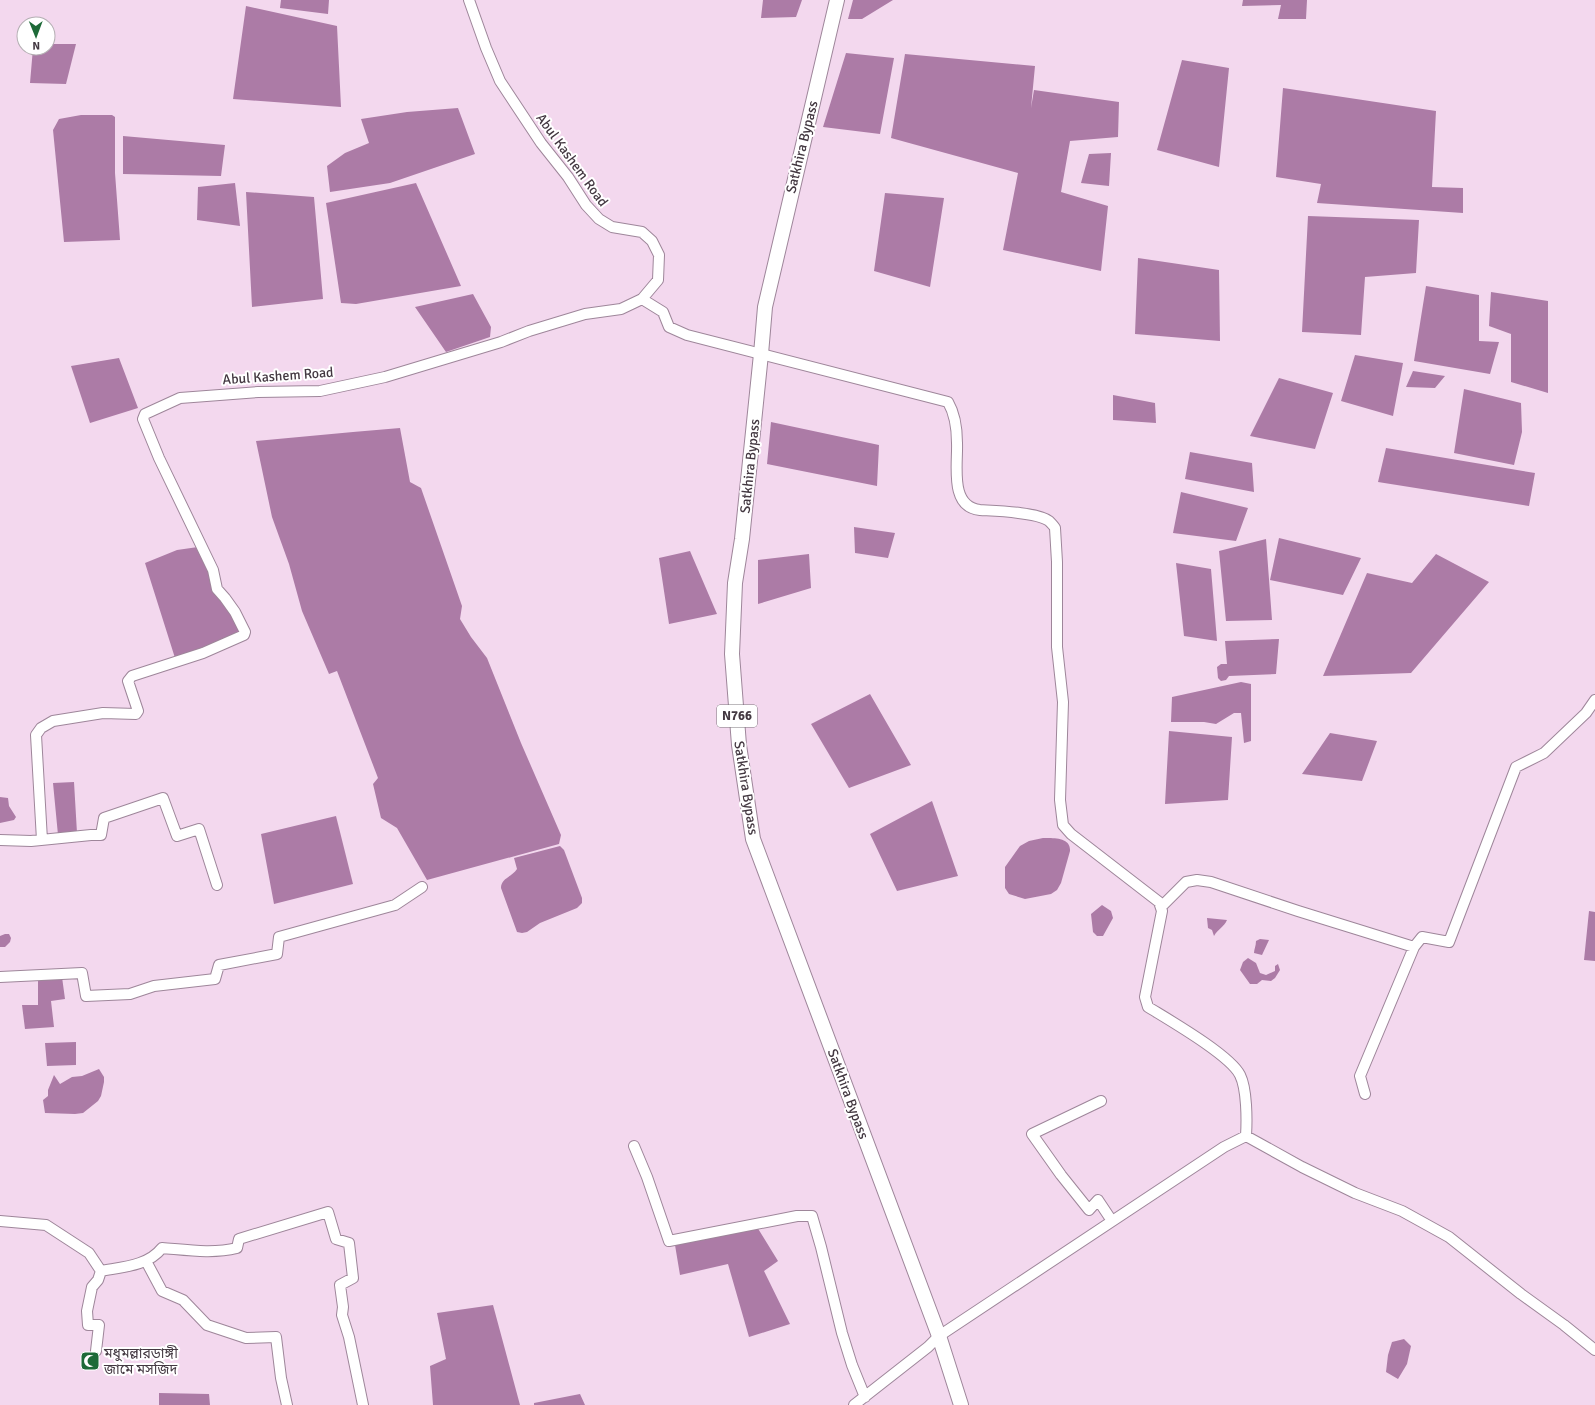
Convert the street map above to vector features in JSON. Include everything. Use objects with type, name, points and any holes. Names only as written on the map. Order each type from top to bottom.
[{"type":"highway","name":"Satkhira Bypass","points":[[837,0],[765,307],[742,539],[735,583],[732,654],[739,745],[753,839],[939,1336],[961,1405]]},
{"type":"street","name":"Abul Kashem Road","points":[[42,840],[36,735],[41,728],[53,721],[103,713],[136,714],[138,711],[128,681],[132,676],[203,653],[244,635],[245,632],[235,612],[217,590],[213,570],[156,452],[143,419],[145,414],[180,398],[258,392],[320,390],[385,377],[501,342],[528,331],[585,314],[621,309],[642,299],[658,280],[659,255],[652,241],[642,232],[612,227],[599,219],[586,205],[568,176],[541,143],[500,81],[486,48],[469,0]]},
{"type":"street","points":[[642,299],[663,312],[669,327],[687,335],[948,402],[954,414],[957,442],[956,484],[962,500],[974,510],[1031,515],[1049,520],[1056,528],[1057,647],[1063,702],[1060,800],[1061,820],[1066,829],[1159,902],[1161,907],[1160,926],[1145,997],[1146,1002],[1148,1007],[1224,1058],[1239,1074],[1244,1095],[1246,1136]]},
{"type":"street","points":[[1365,1094],[1360,1076],[1414,947],[1422,937],[1449,942],[1516,767],[1544,753],[1586,713],[1595,700]]},
{"type":"street","points":[[0,840],[42,840],[101,835],[104,818],[162,798],[177,836],[199,830],[217,885]]},
{"type":"street","points":[[1161,907],[1186,882],[1197,880],[1211,882],[1414,947]]},
{"type":"street","points":[[0,977],[82,973],[86,996],[130,994],[154,986],[215,979],[219,965],[277,954],[279,937],[395,905],[422,887]]},
{"type":"street","points":[[1101,1101],[1032,1134],[1089,1210],[1098,1200],[1112,1221]]},
{"type":"street","points":[[854,1405],[928,1347],[939,1336],[1224,1147],[1246,1136]]},
{"type":"street","points":[[1246,1136],[1302,1167],[1355,1193],[1402,1211],[1449,1237],[1595,1350]]},
{"type":"street","points":[[634,1146],[647,1177],[669,1242],[797,1216],[812,1216],[823,1254],[842,1333],[852,1365],[865,1397]]},
{"type":"street","points":[[101,1271],[146,1261],[158,1254],[162,1248],[196,1251],[232,1250],[237,1248],[239,1239],[328,1212],[336,1239],[349,1243],[353,1278],[340,1285],[343,1307],[342,1315],[349,1337],[363,1405]]},
{"type":"street","points":[[0,1221],[46,1225],[89,1253],[101,1271]]},
{"type":"street","points":[[146,1261],[162,1291],[183,1300],[207,1325],[246,1338],[276,1337],[281,1378],[287,1405]]},
{"type":"street","points":[[96,1351],[99,1325],[88,1325],[88,1311],[92,1287],[98,1280],[101,1271]]},
{"type":"shaded area","points":[[281,0],[329,0],[328,14],[280,8]]},
{"type":"shaded area","points":[[763,0],[802,0],[796,17],[761,18]]},
{"type":"shaded area","points":[[853,0],[893,0],[862,19],[848,19]]},
{"type":"shaded area","points":[[1243,0],[1307,0],[1306,19],[1278,19],[1281,5],[1242,6]]},
{"type":"shaded area","points":[[246,6],[337,26],[341,107],[233,99]]},
{"type":"shaded area","points":[[56,44],[76,44],[66,84],[30,83],[32,56],[56,56]]},
{"type":"shaded area","points":[[846,53],[894,58],[880,134],[823,127]]},
{"type":"shaded area","points":[[905,54],[1035,66],[1031,108],[1034,90],[1119,102],[1118,137],[1070,141],[1061,192],[1108,206],[1101,271],[1003,250],[1018,173],[891,138]]},
{"type":"shaded area","points":[[1182,60],[1229,68],[1219,167],[1157,150]]},
{"type":"shaded area","points":[[1283,88],[1436,111],[1432,187],[1463,188],[1463,213],[1317,203],[1321,184],[1276,177]]},
{"type":"shaded area","points":[[458,108],[475,154],[390,183],[330,192],[327,166],[345,153],[369,143],[361,119],[407,112]]},
{"type":"shaded area","points":[[81,115],[112,115],[115,117],[115,173],[120,240],[64,242],[53,130],[59,119]]},
{"type":"shaded area","points":[[123,136],[225,145],[221,176],[123,174]]},
{"type":"shaded area","points":[[1111,153],[1109,186],[1081,183],[1089,154]]},
{"type":"shaded area","points":[[235,183],[240,226],[197,220],[198,187]]},
{"type":"shaded area","points":[[416,183],[461,286],[356,304],[341,303],[326,203]]},
{"type":"shaded area","points":[[246,192],[314,197],[323,299],[252,307]]},
{"type":"shaded area","points":[[885,193],[944,198],[930,287],[874,271]]},
{"type":"shaded area","points":[[1308,216],[1419,220],[1416,273],[1365,277],[1361,335],[1302,332]]},
{"type":"shaded area","points":[[1138,258],[1219,270],[1220,341],[1135,334]]},
{"type":"shaded area","points":[[1426,286],[1479,295],[1479,341],[1499,342],[1490,374],[1414,361]]},
{"type":"shaded area","points":[[1491,292],[1548,301],[1548,393],[1511,382],[1511,334],[1489,326]]},
{"type":"shaded area","points":[[473,294],[491,327],[490,337],[446,352],[415,307]]},
{"type":"shaded area","points":[[1355,355],[1403,363],[1393,416],[1341,401]]},
{"type":"shaded area","points":[[119,358],[138,408],[90,423],[71,366]]},
{"type":"shaded area","points":[[1413,371],[1445,376],[1435,388],[1406,387]]},
{"type":"shaded area","points":[[1279,378],[1333,393],[1315,449],[1250,436]]},
{"type":"shaded area","points":[[1464,389],[1521,403],[1522,432],[1514,465],[1454,453]]},
{"type":"shaded area","points":[[1113,395],[1155,403],[1156,423],[1113,420]]},
{"type":"shaded area","points":[[771,422],[879,445],[877,486],[767,464]]},
{"type":"shaded area","points":[[400,428],[410,482],[421,488],[462,606],[460,619],[471,637],[487,658],[521,743],[561,835],[559,844],[427,880],[397,828],[381,818],[373,784],[378,778],[337,671],[329,674],[302,611],[289,564],[272,517],[256,441]]},
{"type":"shaded area","points":[[1386,448],[1535,473],[1529,506],[1378,482]]},
{"type":"shaded area","points":[[1190,452],[1252,463],[1254,492],[1185,479]]},
{"type":"shaded area","points":[[1181,492],[1248,508],[1236,541],[1173,533]]},
{"type":"shaded area","points":[[854,527],[895,533],[888,558],[855,553]]},
{"type":"shaded area","points":[[1279,538],[1361,558],[1343,595],[1270,580]]},
{"type":"shaded area","points":[[1266,539],[1272,620],[1226,621],[1219,551]]},
{"type":"shaded area","points":[[198,547],[240,633],[175,658],[145,563],[177,550]]},
{"type":"shaded area","points":[[690,551],[717,614],[669,624],[659,558]]},
{"type":"shaded area","points":[[809,554],[811,588],[758,604],[758,560]]},
{"type":"shaded area","points":[[1436,554],[1489,582],[1411,673],[1323,676],[1367,573],[1412,583]]},
{"type":"shaded area","points":[[1176,563],[1211,569],[1217,641],[1184,636]]},
{"type":"shaded area","points":[[1279,639],[1276,674],[1229,676],[1226,680],[1221,681],[1218,678],[1217,667],[1221,664],[1227,664],[1225,641]]},
{"type":"shaded area","points":[[1241,682],[1251,684],[1251,741],[1244,743],[1241,713],[1234,713],[1216,724],[1204,722],[1171,722],[1172,697]]},
{"type":"shaded area","points":[[870,694],[911,765],[849,788],[811,724]]},
{"type":"shaded area","points":[[1169,731],[1232,737],[1228,800],[1165,804]]},
{"type":"shaded area","points":[[1330,733],[1377,741],[1362,781],[1302,774]]},
{"type":"shaded area","points":[[74,782],[77,833],[58,835],[53,783]]},
{"type":"shaded area","points":[[0,797],[8,798],[9,806],[16,817],[14,820],[0,823]]},
{"type":"shaded area","points":[[932,801],[958,876],[897,891],[870,834]]},
{"type":"shaded area","points":[[336,816],[353,884],[274,904],[261,834]]},
{"type":"shaded area","points":[[1043,838],[1061,839],[1070,846],[1061,883],[1057,890],[1051,894],[1025,899],[1009,894],[1005,888],[1005,867],[1020,846],[1029,841]]},
{"type":"shaded area","points":[[560,846],[564,850],[582,898],[582,903],[577,908],[540,923],[527,932],[517,932],[501,888],[503,882],[517,869],[514,858]]},
{"type":"shaded area","points":[[1102,905],[1111,911],[1113,918],[1103,936],[1097,936],[1093,932],[1091,914]]},
{"type":"shaded area","points":[[1589,911],[1595,912],[1595,961],[1584,960]]},
{"type":"shaded area","points":[[1207,918],[1227,920],[1214,936],[1212,930],[1208,928]]},
{"type":"shaded area","points":[[9,934],[11,938],[10,942],[5,947],[0,947],[0,936]]},
{"type":"shaded area","points":[[1260,939],[1269,940],[1262,955],[1254,953],[1256,941]]},
{"type":"shaded area","points":[[1248,958],[1256,963],[1260,973],[1266,975],[1275,971],[1275,966],[1278,964],[1280,970],[1271,981],[1262,980],[1257,984],[1250,984],[1240,970],[1243,962]]},
{"type":"shaded area","points":[[62,977],[65,999],[51,1001],[54,1027],[25,1029],[22,1005],[38,1005],[38,979]]},
{"type":"shaded area","points":[[76,1042],[76,1065],[47,1066],[45,1043]]},
{"type":"shaded area","points":[[99,1069],[104,1077],[104,1082],[101,1096],[98,1101],[83,1113],[45,1113],[43,1100],[48,1096],[48,1090],[54,1075],[60,1084],[72,1077],[82,1076]]},
{"type":"shaded area","points":[[757,1227],[778,1261],[764,1271],[790,1324],[749,1337],[728,1264],[680,1275],[675,1245]]},
{"type":"shaded area","points":[[493,1305],[520,1405],[433,1405],[430,1366],[446,1359],[437,1313]]},
{"type":"shaded area","points":[[1404,1339],[1411,1346],[1407,1364],[1398,1379],[1386,1372],[1388,1355],[1392,1342]]},
{"type":"shaded area","points":[[159,1393],[209,1394],[210,1405],[159,1405]]},
{"type":"shaded area","points":[[580,1394],[585,1405],[534,1405],[534,1403]]},
{"type":"place","name":"মধুমল্লারডাঙ্গী জামে মসজিদ","points":[[90,1361]]}]
